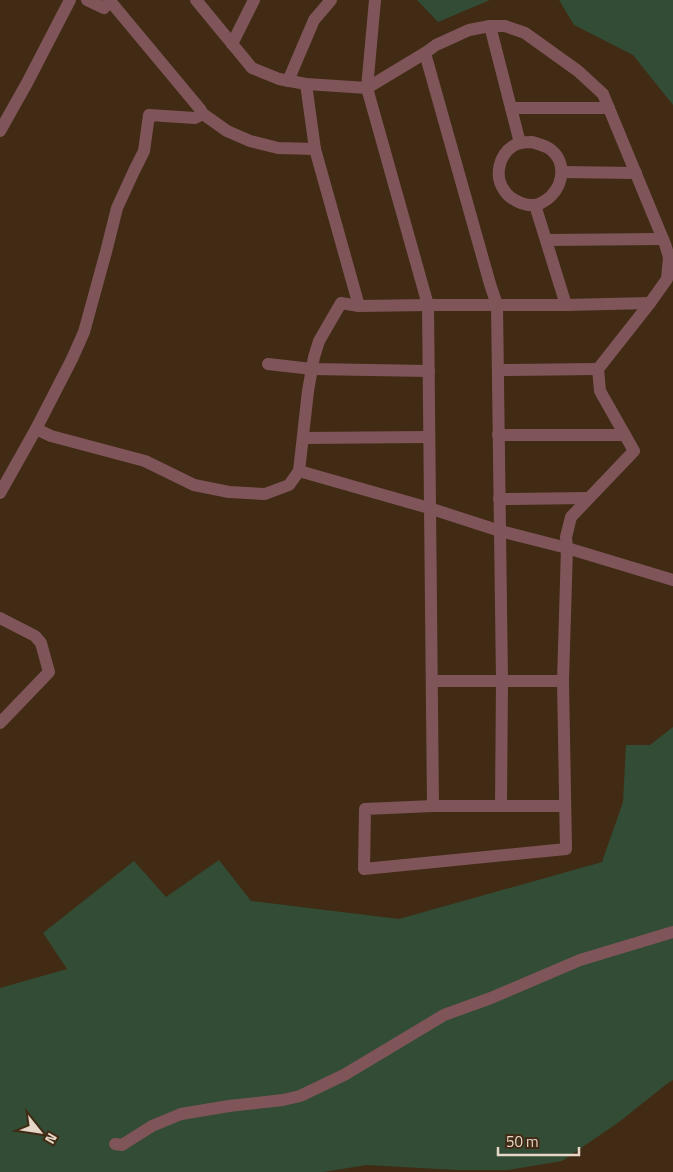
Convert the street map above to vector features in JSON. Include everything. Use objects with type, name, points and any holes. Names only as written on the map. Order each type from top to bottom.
[{"type":"street","points":[[0,131],[70,0]]},
{"type":"street","points":[[87,0],[104,8],[111,1],[203,114],[227,132],[250,141],[278,148],[316,149]]},
{"type":"street","points":[[196,0],[252,68],[279,80],[306,84],[367,88],[426,53],[436,45],[469,30],[490,26],[505,26],[525,34],[554,54],[578,71],[603,94],[669,257],[667,279],[598,369],[600,391],[634,451],[571,517],[566,537],[563,681],[566,850],[364,869],[365,809],[433,806],[565,806]]},
{"type":"street","points":[[232,44],[254,0]]},
{"type":"street","points":[[288,81],[314,20],[331,0]]},
{"type":"street","points":[[375,0],[367,88],[428,305],[433,806]]},
{"type":"street","points":[[490,26],[520,143]]},
{"type":"street","points":[[426,53],[497,305],[502,681],[501,806]]},
{"type":"street","points":[[306,84],[316,149],[359,306]]},
{"type":"street","points":[[511,108],[609,108]]},
{"type":"street","points":[[0,493],[36,429],[84,332],[117,208],[144,151],[149,115],[195,118],[203,114]]},
{"type":"street","points":[[532,142],[552,150],[558,158],[562,172],[562,178],[550,197],[535,205],[523,203],[512,198],[504,190],[499,180],[499,166],[503,157],[508,150],[520,143],[532,142]]},
{"type":"street","points":[[562,172],[636,173]]},
{"type":"street","points":[[535,205],[566,305]]},
{"type":"street","points":[[546,240],[663,239]]},
{"type":"street","points":[[36,429],[51,436],[145,461],[194,485],[230,492],[265,494],[289,485],[299,471],[314,357],[319,341],[341,302],[359,306],[566,305],[650,302]]},
{"type":"street","points":[[268,364],[312,369],[429,371]]},
{"type":"street","points":[[498,370],[598,369]]},
{"type":"street","points":[[498,435],[625,436]]},
{"type":"street","points":[[303,438],[429,437]]},
{"type":"street","points":[[299,471],[673,580]]},
{"type":"street","points":[[499,499],[589,498]]},
{"type":"street","points":[[0,618],[35,636],[41,643],[49,672],[0,723]]},
{"type":"street","points":[[432,681],[563,681]]},
{"type":"street","points":[[115,1144],[122,1145],[152,1126],[181,1114],[300,1096],[344,1075],[444,1015],[491,998],[580,960],[673,932]]},
{"type":"green space","points":[[417,0],[490,0],[438,22]]},
{"type":"green space","points":[[559,0],[673,0],[673,105],[633,55],[574,25]]},
{"type":"green space","points":[[673,727],[673,1080],[619,1122],[562,1161],[508,1170],[456,1170],[367,1165],[323,1172],[0,1172],[0,988],[67,969],[43,933],[134,861],[166,897],[219,860],[251,901],[399,919],[602,862],[623,802],[626,745],[650,745]]}]
